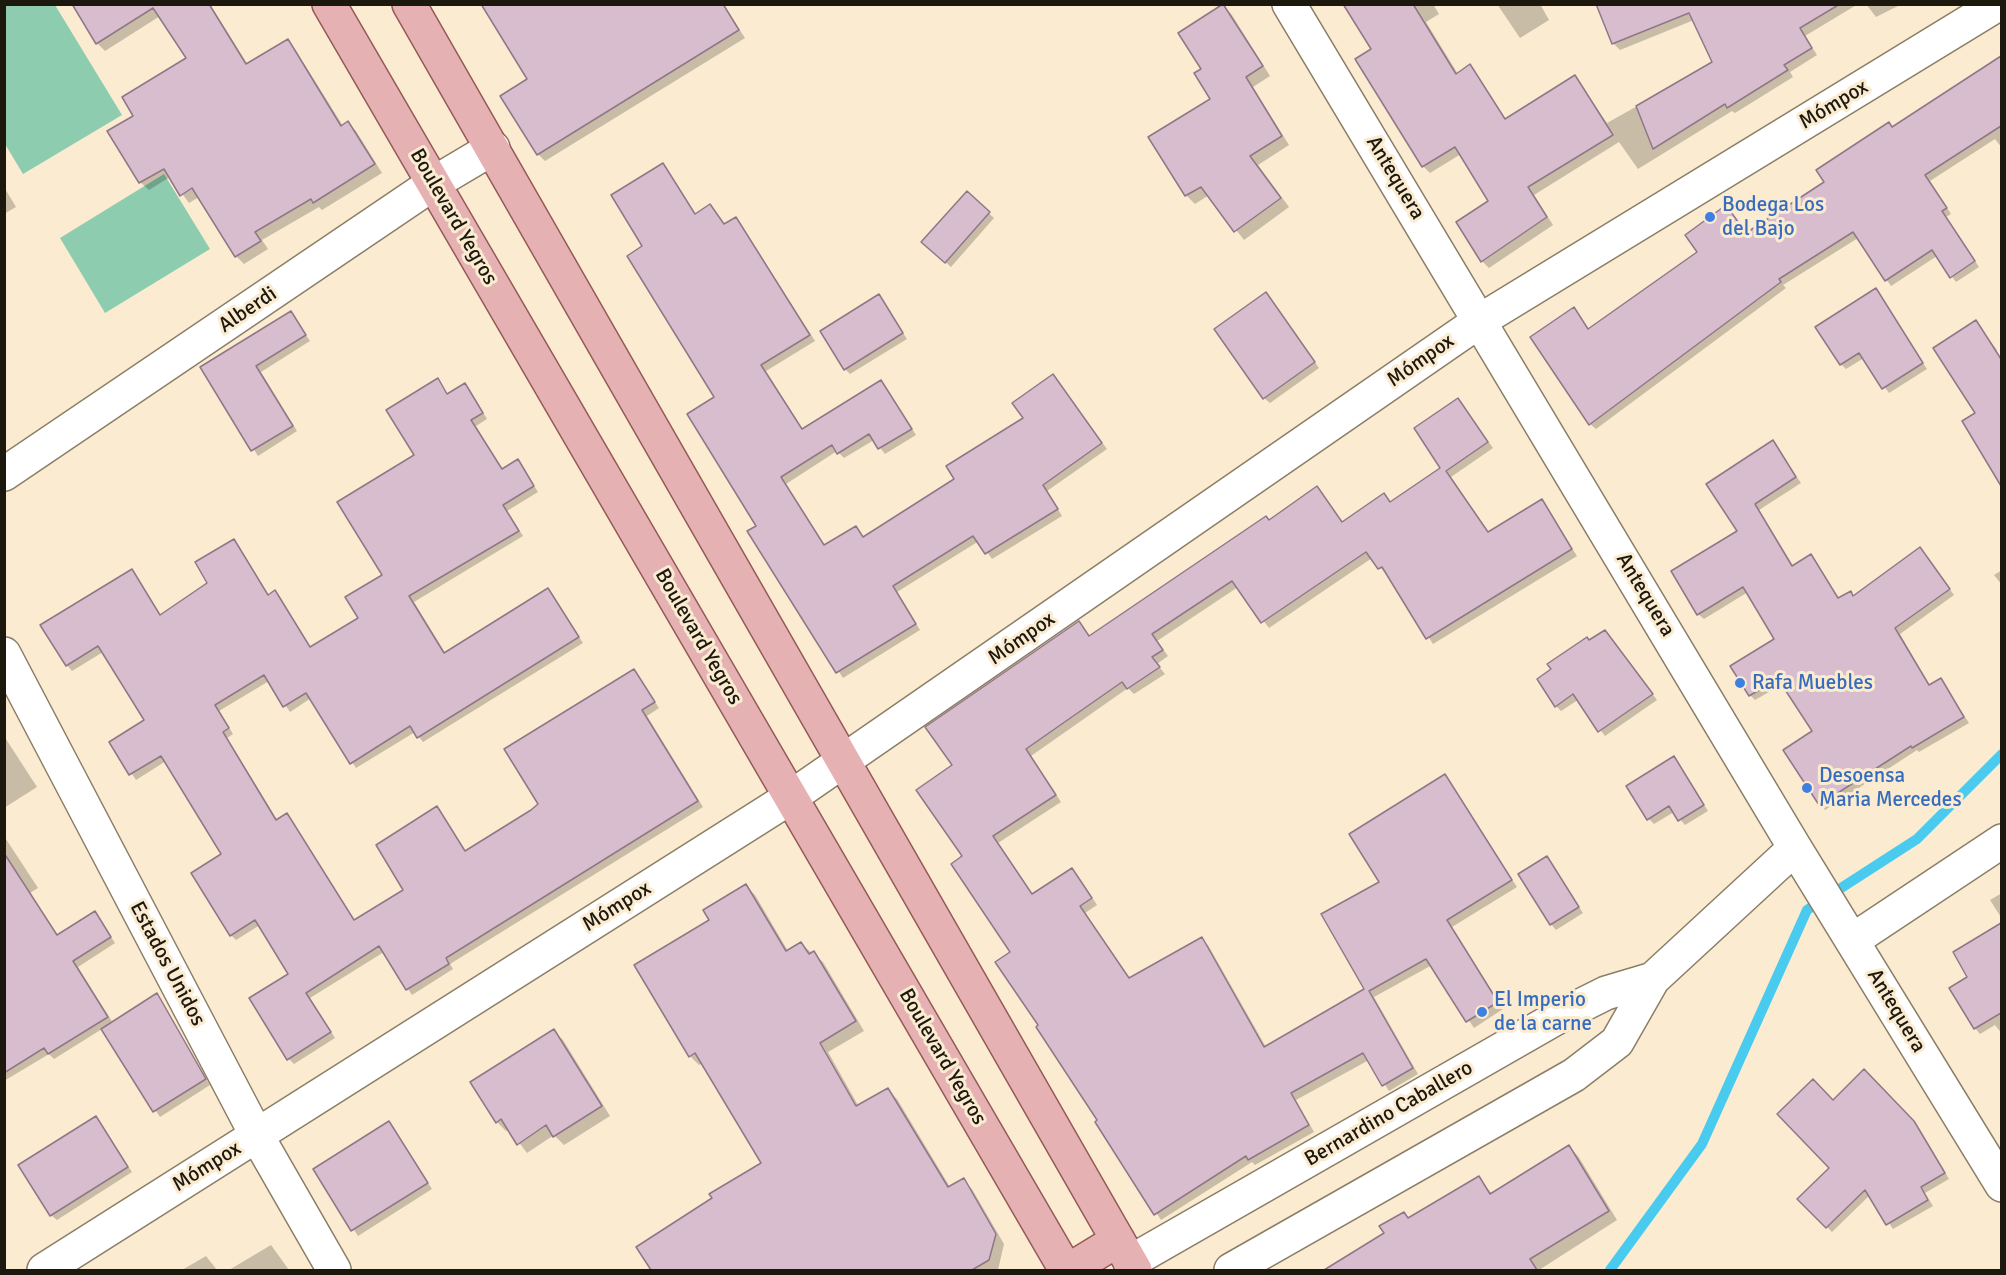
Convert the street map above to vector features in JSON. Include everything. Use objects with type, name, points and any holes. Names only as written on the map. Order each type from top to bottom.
[{"type":"main road","name":"Boulevard Yegros","points":[[329,4],[1067,1270]]},
{"type":"main road","points":[[409,4],[1128,1257],[1067,1270]]},
{"type":"street","name":"Antequera","points":[[1289,4],[1795,848],[1853,939],[2001,1185]]},
{"type":"street","name":"Mómpox","points":[[44,1270],[845,762],[1480,320],[1998,4]]},
{"type":"street","name":"Alberdi","points":[[4,474],[434,183],[493,148]]},
{"type":"street","name":"Estados Unidos","points":[[4,654],[257,1136],[334,1270]]},
{"type":"street","points":[[1853,939],[2001,841]]},
{"type":"street","name":"Bernardino Caballero","points":[[1231,1270],[1574,1076],[1617,1042],[1653,979],[1795,848]]},
{"type":"street","name":"Bernardino Caballero","points":[[1128,1257],[1558,1017],[1606,993],[1653,979]]},
{"type":"green space","points":[[5,4],[55,5],[122,115],[23,174],[5,144]]},
{"type":"green space","points":[[164,174],[210,249],[105,313],[60,238]]},
{"type":"building","points":[[72,4],[209,4],[246,64],[288,39],[341,126],[348,121],[375,164],[313,203],[311,199],[255,232],[261,241],[235,257],[192,188],[180,196],[164,169],[139,183],[107,131],[133,116],[122,97],[186,58],[153,8],[96,44]]},
{"type":"building","points":[[481,4],[723,4],[739,30],[537,155],[500,96],[527,79]]},
{"type":"building","points":[[1223,4],[1263,66],[1246,77],[1282,136],[1250,156],[1281,198],[1234,232],[1201,187],[1185,196],[1148,137],[1210,99],[1194,73],[1201,69],[1178,33]]},
{"type":"building","points":[[1343,4],[1413,4],[1456,74],[1470,64],[1505,119],[1575,75],[1613,135],[1528,187],[1547,217],[1481,262],[1456,222],[1488,201],[1455,147],[1422,167],[1355,59],[1371,49]]},
{"type":"building","points":[[1596,4],[1840,4],[1800,28],[1812,48],[1784,65],[1788,70],[1727,108],[1725,104],[1653,149],[1636,106],[1712,62],[1689,13],[1612,44]]},
{"type":"building","points":[[2001,56],[2001,126],[1925,175],[1947,208],[1942,211],[1975,261],[1950,278],[1932,250],[1885,281],[1853,232],[1779,279],[1781,282],[1589,425],[1530,337],[1574,307],[1588,329],[1697,252],[1685,235],[1726,205],[1746,233],[1824,182],[1816,170],[1889,122],[1892,127]]},
{"type":"building","points":[[663,163],[695,214],[710,204],[724,224],[736,217],[810,335],[761,365],[802,429],[881,380],[912,429],[878,449],[869,434],[837,454],[832,445],[781,477],[824,545],[856,526],[863,537],[954,479],[946,466],[1023,418],[1012,403],[1053,374],[1102,443],[1043,485],[1058,509],[985,554],[973,536],[893,586],[916,624],[836,673],[747,531],[756,526],[687,414],[714,397],[627,256],[642,246],[611,195]]},
{"type":"building","points":[[967,191],[990,212],[945,263],[921,242]]},
{"type":"building","points":[[1876,288],[1923,363],[1882,389],[1859,353],[1840,365],[1815,327]]},
{"type":"building","points":[[1266,292],[1315,362],[1263,399],[1214,329]]},
{"type":"building","points":[[879,294],[903,333],[844,370],[820,331]]},
{"type":"building","points":[[291,311],[306,335],[256,366],[293,426],[251,451],[200,367]]},
{"type":"building","points":[[1976,320],[2001,359],[2001,486],[1962,421],[1975,413],[1933,348]]},
{"type":"building","points":[[438,378],[447,394],[465,383],[483,413],[471,420],[502,469],[518,459],[534,486],[503,505],[519,531],[409,596],[444,653],[548,588],[579,637],[417,738],[410,726],[350,764],[306,693],[283,707],[264,675],[215,705],[229,728],[223,732],[276,820],[287,813],[354,920],[403,890],[376,845],[437,806],[465,851],[531,810],[538,804],[504,749],[634,669],[655,702],[642,710],[698,801],[446,958],[449,964],[406,990],[379,946],[306,993],[331,1032],[287,1060],[249,998],[288,974],[255,920],[230,936],[191,873],[221,854],[161,756],[129,775],[109,742],[144,720],[98,646],[66,666],[40,625],[132,569],[160,615],[207,583],[195,562],[234,539],[268,595],[275,590],[310,647],[358,618],[345,597],[382,575],[337,502],[414,455],[386,410]]},
{"type":"building","points":[[1458,398],[1488,442],[1446,471],[1488,532],[1542,499],[1572,549],[1426,639],[1382,567],[1378,569],[1366,552],[1261,623],[1232,581],[1152,634],[1163,650],[1152,657],[1160,667],[1127,689],[1122,682],[1026,749],[1056,795],[993,836],[1032,894],[1072,868],[1092,898],[1080,906],[1129,978],[1202,937],[1264,1047],[1364,989],[1321,914],[1379,882],[1349,834],[1445,774],[1512,880],[1447,920],[1498,1002],[1466,1022],[1426,959],[1369,991],[1413,1068],[1382,1086],[1363,1053],[1291,1093],[1309,1125],[1248,1160],[1246,1156],[1154,1215],[1095,1122],[1097,1120],[1036,1027],[1038,1025],[995,962],[1010,952],[951,864],[962,856],[916,790],[952,765],[925,727],[1079,621],[1089,636],[1266,516],[1269,520],[1317,486],[1342,522],[1384,493],[1390,502],[1440,468],[1414,428]]},
{"type":"building","points":[[1773,440],[1796,477],[1755,504],[1792,566],[1811,554],[1838,598],[1851,591],[1853,596],[1920,547],[1950,589],[1895,628],[1929,685],[1941,678],[1964,717],[1912,748],[1911,746],[1819,805],[1783,750],[1812,731],[1778,679],[1749,696],[1730,666],[1774,639],[1743,587],[1697,615],[1671,571],[1737,531],[1706,484]]},
{"type":"building","points":[[1605,630],[1653,694],[1598,732],[1573,694],[1555,707],[1537,679],[1551,669],[1547,664],[1587,637],[1589,640]]},
{"type":"building","points":[[1674,756],[1704,805],[1678,821],[1669,806],[1647,820],[1626,786]]},
{"type":"building","points":[[4,853],[57,935],[95,911],[111,937],[73,961],[108,1017],[48,1054],[44,1048],[4,1073]]},
{"type":"building","points":[[1547,856],[1579,907],[1550,925],[1518,874]]},
{"type":"building","points":[[746,884],[786,951],[801,942],[809,954],[814,951],[856,1021],[820,1043],[856,1106],[888,1088],[948,1187],[964,1178],[996,1234],[989,1260],[972,1270],[651,1270],[636,1247],[712,1198],[709,1194],[761,1163],[695,1053],[689,1057],[634,965],[709,920],[703,910]]},
{"type":"building","points":[[2001,923],[2001,1013],[1974,1029],[1949,988],[1967,977],[1953,952]]},
{"type":"building","points":[[157,993],[206,1079],[153,1112],[101,1029]]},
{"type":"building","points":[[554,1029],[602,1106],[553,1137],[546,1125],[517,1145],[501,1119],[496,1123],[470,1082]]},
{"type":"building","points":[[1864,1069],[1914,1121],[1945,1173],[1921,1187],[1928,1200],[1886,1225],[1865,1190],[1826,1228],[1797,1199],[1829,1168],[1777,1114],[1813,1079],[1833,1100]]},
{"type":"building","points":[[96,1116],[128,1167],[50,1216],[18,1165]]},
{"type":"building","points":[[389,1121],[428,1183],[351,1231],[313,1169]]},
{"type":"building","points":[[1569,1145],[1609,1211],[1530,1259],[1537,1270],[1324,1270],[1384,1233],[1379,1226],[1404,1212],[1408,1218],[1479,1176],[1490,1194]]},
{"type":"waterway","points":[[1610,1270],[1702,1144],[1807,910],[1917,839],[2002,754]]},
{"type":"place","name":"Bodega Los del Bajo","points":[[1710,217]]},
{"type":"place","name":"Rafa Muebles","points":[[1740,683]]},
{"type":"place","name":"Desoensa Maria Mercedes","points":[[1807,788]]},
{"type":"place","name":"El Imperio de la carne","points":[[1482,1012]]}]
